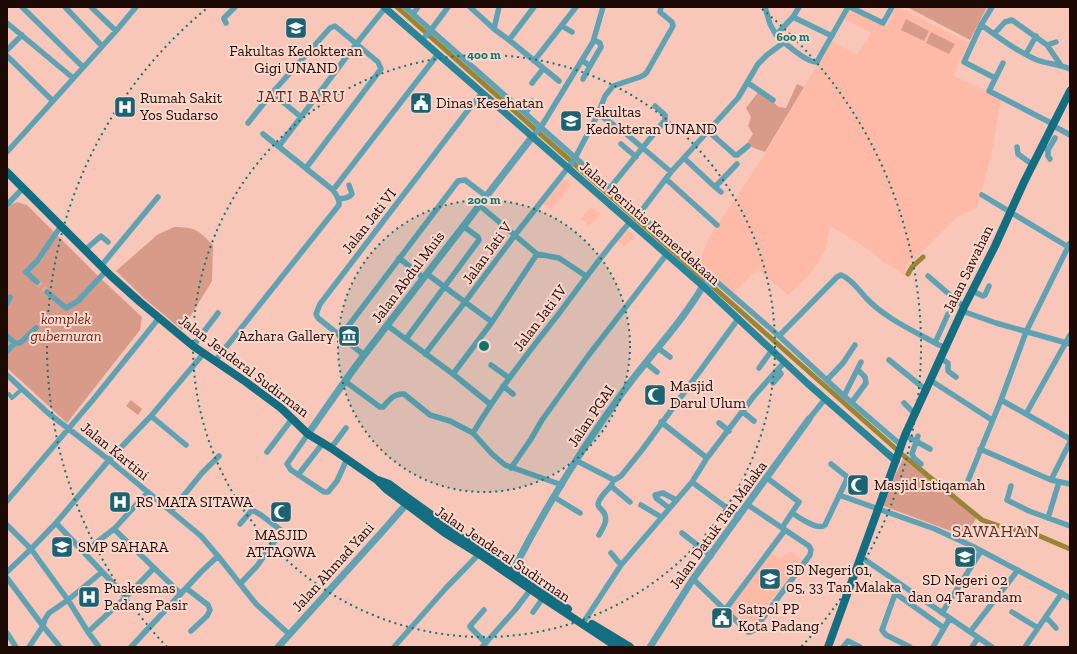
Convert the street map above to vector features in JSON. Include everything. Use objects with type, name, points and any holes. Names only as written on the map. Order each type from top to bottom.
[{"type":"main road","name":"Jalan Perintis Kemerdekaan","points":[[385,8],[423,38],[438,54],[482,94],[533,136],[572,162],[630,222],[666,254],[709,283],[738,319],[825,399],[896,459]]},
{"type":"main road","name":"Jalan Sawahan","points":[[828,647],[905,435],[916,414],[945,346],[1033,165],[1045,148],[1053,124],[1070,91]]},
{"type":"main road","name":"Jalan Jenderal Sudirman","points":[[7,172],[104,268],[159,318],[193,346],[261,393],[308,434],[332,448],[377,480],[386,489],[408,502],[455,540],[479,554],[617,647]]},
{"type":"main road","points":[[408,502],[513,570],[585,620],[630,647]]},
{"type":"street","points":[[22,7],[83,67]]},
{"type":"street","points":[[65,7],[102,46]]},
{"type":"street","points":[[91,7],[116,31]]},
{"type":"street","points":[[405,7],[525,113],[572,162],[610,188],[639,214],[709,283],[780,336],[844,396],[901,446]]},
{"type":"street","points":[[413,14],[418,7]]},
{"type":"street","points":[[423,38],[448,7]]},
{"type":"street","points":[[470,7],[494,29],[559,81]]},
{"type":"street","points":[[494,29],[499,7]]},
{"type":"street","points":[[509,40],[534,7]]},
{"type":"street","points":[[534,61],[576,7]]},
{"type":"street","points":[[533,136],[541,128],[583,61],[594,40],[603,7]]},
{"type":"street","name":"Jalan Jati V","points":[[425,354],[572,162],[598,114],[610,88],[644,75],[674,24],[660,12],[661,7]]},
{"type":"street","points":[[765,7],[770,24],[776,35],[783,43],[810,61],[814,62],[818,60],[849,7],[883,23],[892,7]]},
{"type":"street","points":[[776,35],[793,17],[799,7]]},
{"type":"street","points":[[992,7],[981,25],[964,62],[995,78]]},
{"type":"street","points":[[7,152],[116,31],[134,8]]},
{"type":"street","points":[[226,23],[224,18],[232,8]]},
{"type":"street","points":[[279,146],[385,8]]},
{"type":"street","points":[[793,17],[832,36]]},
{"type":"street","points":[[994,34],[1005,22],[1010,20],[1036,36],[1047,46],[1060,64]]},
{"type":"street","points":[[7,23],[73,78]]},
{"type":"street","points":[[981,25],[1026,54],[1044,62],[1060,64],[1070,69]]},
{"type":"street","points":[[248,123],[332,26],[335,26],[357,43],[378,62],[381,69],[306,168]]},
{"type":"street","points":[[562,26],[572,32]]},
{"type":"street","points":[[7,50],[22,35]]},
{"type":"street","points":[[1026,54],[1036,36]]},
{"type":"street","points":[[583,79],[601,47],[600,42],[594,40]]},
{"type":"street","points":[[1047,46],[1056,42]]},
{"type":"street","points":[[639,214],[671,172],[734,103],[748,83],[758,64],[783,43]]},
{"type":"street","points":[[333,190],[438,54]]},
{"type":"street","points":[[7,56],[53,101]]},
{"type":"street","points":[[583,61],[590,66]]},
{"type":"street","points":[[1003,63],[989,92],[1053,124],[1070,135]]},
{"type":"street","points":[[532,83],[543,69]]},
{"type":"street","points":[[748,83],[773,100]]},
{"type":"street","points":[[272,94],[301,117]]},
{"type":"street","name":"Jalan Jati VI","points":[[364,355],[318,318],[316,314],[320,304],[465,114],[482,94]]},
{"type":"street","points":[[525,113],[530,107],[532,101]]},
{"type":"street","points":[[610,188],[665,120],[665,115],[655,106]]},
{"type":"street","points":[[598,114],[671,172]]},
{"type":"street","points":[[708,131],[735,155],[748,146]]},
{"type":"street","points":[[215,361],[339,205],[339,198],[333,190],[262,134]]},
{"type":"street","name":"Jalan Abdul Muis","points":[[308,434],[364,355],[388,326],[533,136]]},
{"type":"street","points":[[1050,159],[1045,148],[1055,138]]},
{"type":"street","points":[[621,144],[636,157]]},
{"type":"street","points":[[1017,147],[1018,154],[1033,165]]},
{"type":"street","points":[[684,158],[721,192]]},
{"type":"street","points":[[715,186],[737,164]]},
{"type":"street","points":[[620,176],[628,176]]},
{"type":"street","points":[[340,337],[460,180],[465,180],[486,196]]},
{"type":"street","points":[[666,180],[717,225]]},
{"type":"street","points":[[339,198],[350,197],[352,194],[349,185]]},
{"type":"street","points":[[7,205],[23,188]]},
{"type":"street","points":[[965,488],[1001,400],[1026,332],[1069,246],[982,195]]},
{"type":"street","points":[[47,292],[66,308],[78,301],[158,197]]},
{"type":"street","points":[[479,205],[537,254],[559,258],[586,276]]},
{"type":"street","name":"Jalan Jati IV","points":[[473,433],[490,404],[503,386],[586,276],[630,222]]},
{"type":"street","points":[[37,282],[26,272],[37,261],[61,226]]},
{"type":"street","points":[[406,339],[478,240],[476,235],[464,226]]},
{"type":"street","points":[[85,250],[101,236],[108,242]]},
{"type":"street","points":[[453,374],[492,322],[537,254]]},
{"type":"street","points":[[512,468],[542,420],[583,362],[666,254]]},
{"type":"street","points":[[399,258],[425,276],[444,286],[492,322]]},
{"type":"street","points":[[780,336],[818,295],[840,275],[844,276],[854,285],[875,308],[935,343],[945,346]]},
{"type":"street","points":[[928,276],[963,309],[1026,332],[1068,343]]},
{"type":"street","name":"Jalan PGAI","points":[[513,570],[530,536],[591,436],[622,393],[687,313],[709,283]]},
{"type":"street","points":[[972,291],[983,296],[985,295],[989,286]]},
{"type":"street","points":[[7,303],[10,297]]},
{"type":"street","points":[[193,346],[218,313]]},
{"type":"street","points":[[935,343],[948,314]]},
{"type":"street","points":[[7,501],[69,429],[159,318]]},
{"type":"street","points":[[599,535],[606,520],[605,513],[598,506],[600,500],[614,480],[621,476],[642,450],[661,422],[738,319]]},
{"type":"street","points":[[388,326],[453,374],[490,404]]},
{"type":"street","points":[[7,336],[15,343],[21,343],[36,328]]},
{"type":"street","points":[[1026,414],[1068,343],[1070,335]]},
{"type":"street","points":[[7,352],[15,343]]},
{"type":"street","points":[[827,380],[843,363],[855,345]]},
{"type":"street","points":[[658,348],[670,357]]},
{"type":"street","points":[[759,368],[772,350]]},
{"type":"street","points":[[7,572],[56,523],[109,460],[151,416],[204,353]]},
{"type":"street","points":[[940,358],[948,363],[948,371],[956,377]]},
{"type":"street","points":[[889,360],[926,390]]},
{"type":"street","points":[[620,563],[692,482],[707,458],[742,412],[785,362]]},
{"type":"street","points":[[844,396],[861,362]]},
{"type":"street","points":[[646,363],[657,372]]},
{"type":"street","points":[[491,364],[509,378]]},
{"type":"street","points":[[773,383],[781,374],[778,369]]},
{"type":"street","points":[[852,402],[866,383],[865,377],[858,370]]},
{"type":"street","name":"Jalan Kartini","points":[[7,375],[37,403],[109,460],[200,536],[256,604],[289,634]]},
{"type":"street","points":[[930,380],[992,420]]},
{"type":"street","points":[[346,382],[380,407],[384,407],[390,398],[399,394],[404,394],[430,415],[450,421],[473,433],[501,463],[562,485]]},
{"type":"street","points":[[503,386],[513,394]]},
{"type":"street","points":[[9,394],[12,398],[22,388]]},
{"type":"street","points":[[809,419],[825,399]]},
{"type":"street","points":[[1001,400],[1070,439]]},
{"type":"street","points":[[904,403],[916,414]]},
{"type":"street","points":[[742,412],[754,421]]},
{"type":"street","points":[[151,416],[186,446]]},
{"type":"street","points":[[268,452],[292,419]]},
{"type":"street","name":"Jalan Datuk Tan Malaka","points":[[650,647],[693,579],[740,517],[809,419]]},
{"type":"street","points":[[661,422],[707,458]]},
{"type":"street","points":[[719,423],[729,431]]},
{"type":"street","points":[[332,448],[346,428]]},
{"type":"street","points":[[308,434],[287,464],[291,470],[324,492],[328,492],[337,481],[346,459]]},
{"type":"street","points":[[905,435],[917,439],[930,449]]},
{"type":"street","points":[[917,439],[912,454],[921,464]]},
{"type":"street","points":[[1051,480],[1070,442]]},
{"type":"street","points":[[298,474],[323,444]]},
{"type":"street","points":[[980,449],[1051,480],[1070,484]]},
{"type":"street","points":[[171,511],[202,473],[219,456]]},
{"type":"street","points":[[576,461],[614,480]]},
{"type":"street","points":[[792,513],[818,527],[823,527],[825,525],[846,480],[846,477],[831,464]]},
{"type":"street","points":[[725,610],[783,529],[798,504],[798,501],[767,478]]},
{"type":"street","points":[[692,482],[740,517]]},
{"type":"street","points":[[1048,518],[1059,482]]},
{"type":"street","points":[[611,486],[630,502]]},
{"type":"street","points":[[1011,486],[1007,500],[1029,511],[1070,526]]},
{"type":"street","points":[[84,552],[114,529],[148,492]]},
{"type":"street","points":[[669,508],[656,498],[655,495],[663,493],[676,500]]},
{"type":"street","points":[[839,495],[935,529],[981,551],[1070,598]]},
{"type":"street","points":[[554,497],[580,513]]},
{"type":"street","name":"Jalan Ahmad Yani","points":[[278,647],[408,502]]},
{"type":"street","points":[[693,579],[748,632],[750,632],[754,630],[811,553],[809,546],[748,504]]},
{"type":"street","points":[[641,505],[661,517]]},
{"type":"street","points":[[240,524],[252,510],[282,531],[256,566],[240,584]]},
{"type":"street","points":[[56,523],[126,597]]},
{"type":"street","points":[[7,525],[31,549],[68,600],[99,647]]},
{"type":"street","points":[[114,529],[181,594]]},
{"type":"street","points":[[682,533],[711,556]]},
{"type":"street","points":[[585,620],[628,551]]},
{"type":"street","points":[[942,612],[981,551]]},
{"type":"street","points":[[611,553],[620,563]]},
{"type":"street","points":[[394,647],[446,588],[479,554]]},
{"type":"street","points":[[131,647],[218,556]]},
{"type":"street","points":[[861,557],[992,647]]},
{"type":"street","points":[[88,632],[104,619],[154,568]]},
{"type":"street","points":[[970,632],[1018,570]]},
{"type":"street","points":[[29,647],[43,626],[49,613],[68,600],[102,572]]},
{"type":"street","points":[[7,578],[60,647]]},
{"type":"street","points":[[899,583],[882,630],[886,635],[910,647]]},
{"type":"street","points":[[186,588],[208,605],[210,610],[207,616],[192,631]]},
{"type":"street","points":[[484,610],[470,627],[484,645],[515,610],[531,589]]},
{"type":"street","points":[[895,593],[944,628]]},
{"type":"street","points":[[1025,647],[1062,593]]},
{"type":"street","points":[[533,612],[543,598]]},
{"type":"street","points":[[1012,612],[1038,628]]},
{"type":"street","points":[[1046,617],[1056,628]]},
{"type":"street","points":[[933,647],[950,618]]},
{"type":"street","points":[[7,633],[16,647]]},
{"type":"street","points":[[972,647],[978,638]]},
{"type":"street","points":[[843,647],[848,641],[860,647]]},
{"type":"shaded area","points":[[896,7],[899,7],[969,43],[953,75],[1001,99],[992,152],[977,208],[957,217],[915,259],[906,265],[905,275],[881,261],[881,259],[862,245],[830,226],[826,248],[818,263],[806,278],[788,295],[757,269],[734,293],[699,262],[709,238],[763,157],[831,41],[857,55],[871,33],[843,18],[849,8],[887,26]]},
{"type":"shaded area","points":[[562,178],[571,186],[551,210],[542,203]]},
{"type":"shaded area","points":[[591,207],[600,214],[589,226],[581,219]]},
{"type":"shaded area","points":[[627,229],[635,237],[624,247],[616,239]]},
{"type":"shaded area","name":"SD Negeri 01, 05, 33 Tan Malaka","points":[[791,551],[802,561],[750,626],[728,610],[770,553],[779,558]]},
{"type":"green space","points":[[907,7],[987,7],[970,40]]},
{"type":"green space","points":[[906,19],[929,31],[924,41],[901,30]]},
{"type":"green space","points":[[931,32],[955,44],[949,54],[926,43]]},
{"type":"green space","points":[[797,84],[804,87],[765,152],[746,145],[753,134],[748,126],[751,117],[746,108],[759,91],[779,107],[786,108]]},
{"type":"green space","name":"komplek gubernuran","points":[[17,202],[27,205],[97,275],[142,317],[140,330],[67,423],[7,368],[7,210],[11,205]]},
{"type":"green space","points":[[174,227],[196,230],[213,245],[212,281],[182,330],[144,298],[116,271],[157,235]]},
{"type":"green space","points":[[131,400],[142,409],[138,415],[126,406]]},
{"type":"green space","points":[[903,459],[977,516],[967,537],[881,505]]},
{"type":"waterway","points":[[397,7],[904,456],[982,520],[1005,528],[1030,532],[1070,549]]},
{"type":"waterway","points":[[908,274],[912,267],[923,257]]},
{"type":"tunnel","points":[[37,282],[47,292]]},
{"type":"place","name":"Fakultas Kedokteran Gigi UNAND","points":[[296,28]]},
{"type":"place","name":"Dinas Kesehatan","points":[[421,103]]},
{"type":"place","name":"Rumah Sakit Yos Sudarso","points":[[125,107]]},
{"type":"place","name":"Fakultas Kedokteran UNAND","points":[[571,121]]},
{"type":"place","name":"Azhara Gallery","points":[[349,336]]},
{"type":"place","name":"Masjid Darul Ulum","points":[[655,395]]},
{"type":"place","name":"Masjid Istiqamah","points":[[858,485]]},
{"type":"place","name":"RS MATA SITAWA","points":[[120,502]]},
{"type":"place","name":"MASJID ATTAQWA","points":[[281,512]]},
{"type":"place","name":"SMP SAHARA","points":[[62,547]]},
{"type":"place","name":"SD Negeri 02 dan 04 Tarandam","points":[[965,557]]},
{"type":"place","name":"SD Negeri 01, 05, 33 Tan Malaka","points":[[770,579]]},
{"type":"place","name":"Puskesmas Padang Pasir","points":[[89,597]]},
{"type":"place","name":"Satpol PP Kota Padang","points":[[722,618]]},
{"type":"district","name":"JATI BARU","points":[[301,96]]},
{"type":"district","name":"SAWAHAN","points":[[996,531]]}]
